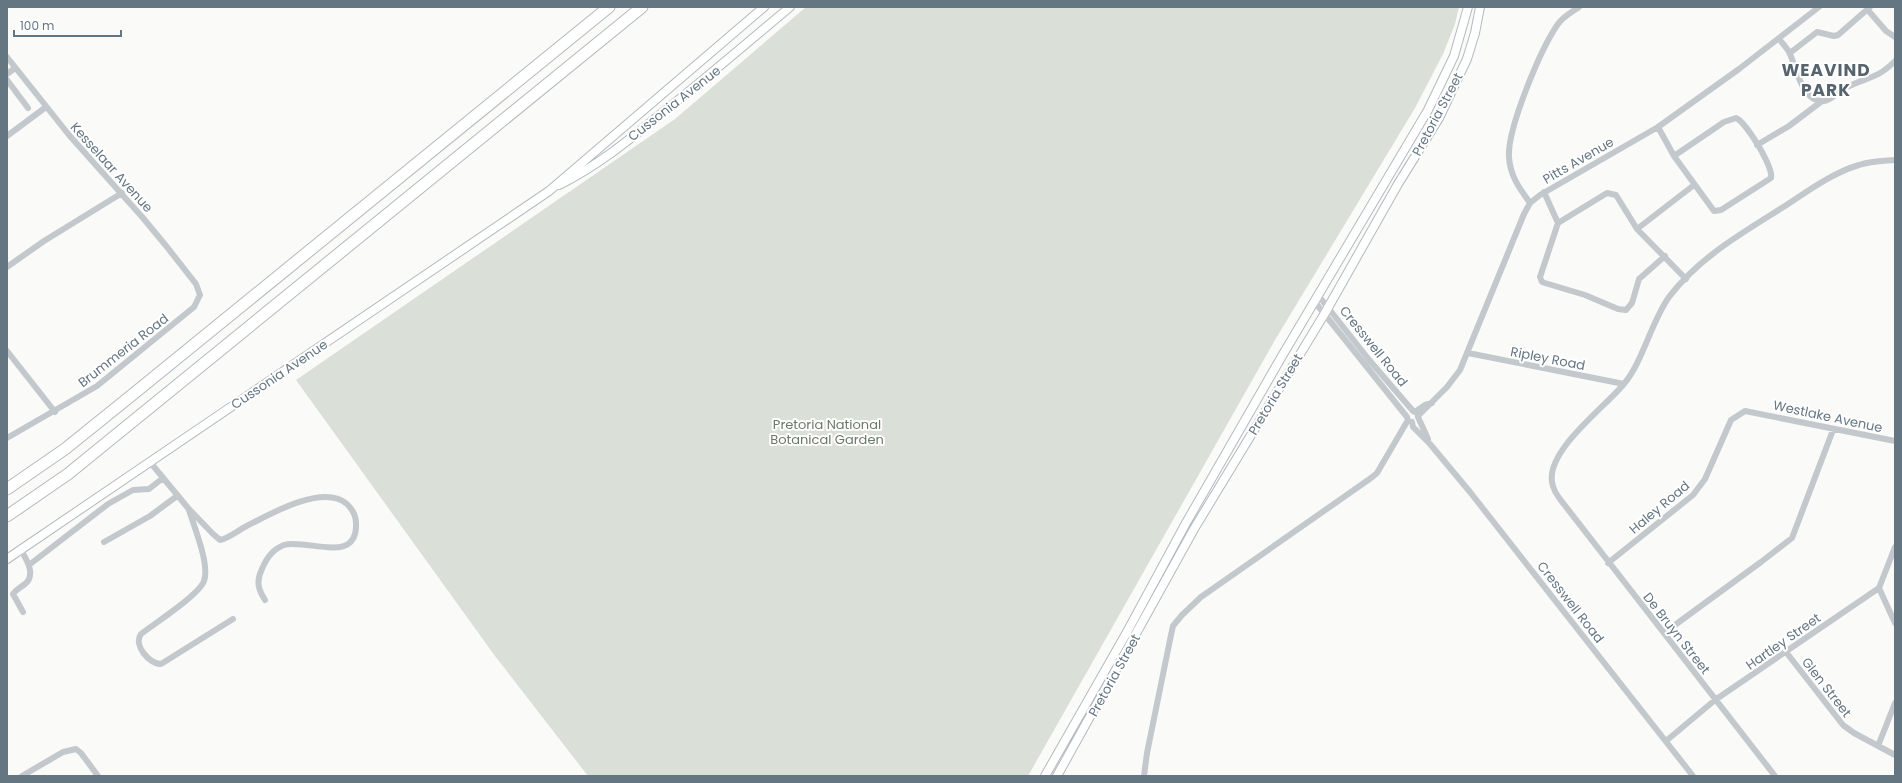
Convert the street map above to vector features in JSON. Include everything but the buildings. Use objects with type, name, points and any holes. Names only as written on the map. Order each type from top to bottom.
[{"type":"highway","points":[[7,489],[52,458],[126,400],[609,7]]},
{"type":"highway","points":[[7,516],[68,474],[642,7]]},
{"type":"main road","name":"Cussonia Avenue","points":[[7,559],[551,189],[588,169],[640,131],[723,65],[790,7]]},
{"type":"main road","name":"Pretoria Street","points":[[1045,776],[1127,632],[1186,523],[1316,298],[1428,110],[1454,56],[1468,7]]},
{"type":"main road","name":"Pretoria Street","points":[[1057,776],[1194,529],[1326,310],[1398,184],[1439,118],[1466,59],[1475,33],[1480,7]]},
{"type":"main road","name":"Cussonia Avenue","points":[[551,189],[762,9]]},
{"type":"street","points":[[1530,203],[1515,182],[1511,170],[1508,156],[1511,138],[1523,96],[1553,32],[1559,22],[1579,7]]},
{"type":"street","name":"Pitts Avenue","points":[[1416,414],[1421,407],[1432,403],[1455,378],[1468,352],[1524,214],[1530,203],[1544,192],[1658,127],[1779,39],[1819,7]]},
{"type":"street","points":[[1790,53],[1816,32],[1836,36],[1869,8],[1886,31],[1895,37]]},
{"type":"street","points":[[1779,39],[1790,53],[1798,77],[1804,88],[1812,97],[1822,101]]},
{"type":"street","name":"Kesselaar Avenue","points":[[7,57],[81,149],[122,193],[195,282],[200,292]]},
{"type":"street","points":[[1757,145],[1789,126],[1822,101],[1828,100],[1840,90],[1855,83],[1875,77],[1895,61]]},
{"type":"street","points":[[7,74],[15,68]]},
{"type":"street","points":[[7,80],[28,108]]},
{"type":"street","points":[[7,136],[46,107]]},
{"type":"street","points":[[1658,127],[1674,156],[1714,211],[1721,210],[1771,178],[1772,175],[1771,168],[1742,121],[1732,118],[1674,156]]},
{"type":"street","name":"De Bruyn Street","points":[[1774,776],[1557,495],[1552,482],[1552,470],[1555,459],[1563,448],[1624,384],[1669,298],[1686,279],[1720,248],[1744,231],[1833,176],[1860,164],[1895,160]]},
{"type":"street","points":[[1637,229],[1694,185]]},
{"type":"street","points":[[1544,192],[1558,223]]},
{"type":"street","points":[[7,266],[44,241],[122,193]]},
{"type":"street","points":[[1664,256],[1639,279],[1629,308],[1618,309],[1585,295],[1542,282],[1540,277],[1558,223],[1607,193],[1611,193],[1616,195],[1637,229],[1664,256],[1686,279]]},
{"type":"street","name":"Brummeria Road","points":[[7,438],[55,412],[97,386],[196,305],[200,292]]},
{"type":"street","name":"Cresswell Road","points":[[1316,298],[1416,414],[1430,444]]},
{"type":"street","name":"Cresswell Road","points":[[1326,310],[1413,426],[1430,444],[1693,776]]},
{"type":"street","points":[[7,351],[55,412]]},
{"type":"street","name":"Ripley Road","points":[[1468,352],[1624,384]]},
{"type":"street","name":"Haley Road","points":[[1608,563],[1693,495],[1705,479],[1728,426],[1734,417],[1745,411],[1756,413]]},
{"type":"street","points":[[1144,776],[1147,753],[1171,635],[1177,620],[1201,597],[1377,473],[1409,420],[1409,412],[1416,414],[1416,421],[1409,420]]},
{"type":"street","name":"Westlake Avenue","points":[[1756,413],[1832,430],[1895,441]]},
{"type":"street","points":[[1664,632],[1792,538],[1832,430]]},
{"type":"street","points":[[150,462],[177,496],[220,540],[284,508],[304,500],[330,498],[342,501],[350,508],[355,517],[356,526],[352,539],[345,546],[324,548],[293,544],[282,546],[272,552],[266,560],[258,578],[258,588],[265,600]]},
{"type":"street","points":[[29,565],[108,504],[134,490],[149,489],[163,478]]},
{"type":"street","points":[[104,542],[150,516],[177,496]]},
{"type":"street","points":[[188,508],[206,568],[204,581],[197,592],[141,634],[138,638],[138,643],[150,661],[155,664],[161,664],[233,619]]},
{"type":"street","points":[[1895,547],[1879,588],[1895,624]]},
{"type":"street","points":[[20,550],[29,565],[30,579],[13,593],[23,612]]},
{"type":"street","name":"Hartley Street","points":[[1666,741],[1715,700],[1879,588]]},
{"type":"street","name":"Glen Street","points":[[1786,652],[1842,725],[1895,755]]},
{"type":"street","points":[[1878,746],[1895,703]]},
{"type":"street","points":[[22,776],[63,752],[76,749],[81,752],[98,776]]},
{"type":"green space","name":"Pretoria National Botanical Garden","points":[[806,7],[1459,7],[1455,24],[1443,54],[1415,108],[1275,340],[1028,776],[588,776],[495,656],[296,380],[675,119]]},
{"type":"district","name":"WEAVIND PARK","points":[[1826,80]]}]
